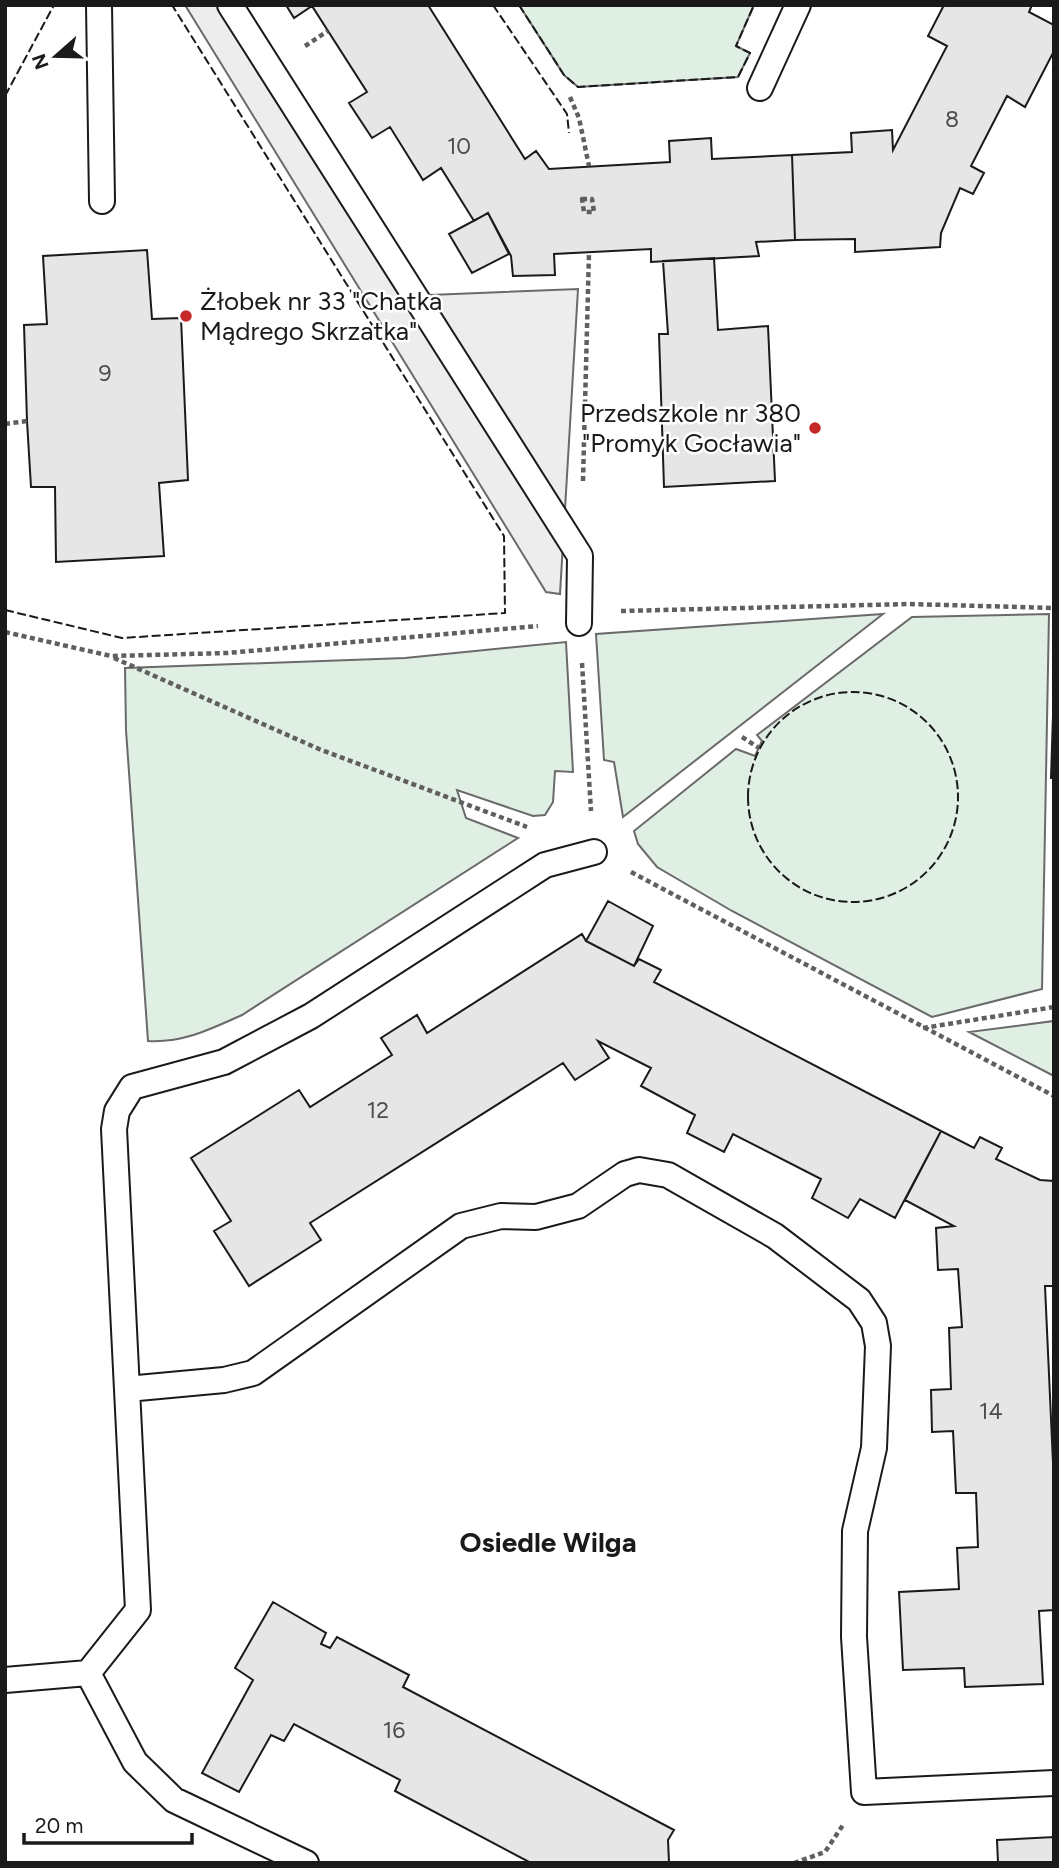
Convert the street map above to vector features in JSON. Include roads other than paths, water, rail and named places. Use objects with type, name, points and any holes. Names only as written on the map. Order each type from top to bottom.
[{"type":"lane","points":[[99,5],[102,201]]},
{"type":"lane","points":[[230,5],[580,556],[579,623]]},
{"type":"lane","points":[[760,88],[798,5]]},
{"type":"lane","points":[[5,1680],[88,1673],[138,1610],[114,1129],[117,1111],[132,1087],[224,1062],[311,1016],[545,865],[594,852]]},
{"type":"lane","points":[[127,1389],[224,1380],[253,1373],[461,1226],[501,1216],[536,1217],[578,1206],[625,1174],[639,1170],[668,1175],[775,1236],[859,1300],[874,1323],[878,1346],[874,1448],[855,1531],[854,1637],[864,1793],[1054,1783]]},
{"type":"lane","points":[[88,1673],[135,1762],[174,1800],[306,1863]]},
{"type":"place","name":"Żłobek nr 33 \"Chatka Mądrego Skrzatka\"","points":[[186,316]]},
{"type":"place","name":"Przedszkole nr 380 \"Promyk Gocławia\"","points":[[815,428]]},
{"type":"district","name":"Osiedle Wilga","points":[[548,1542]]}]
